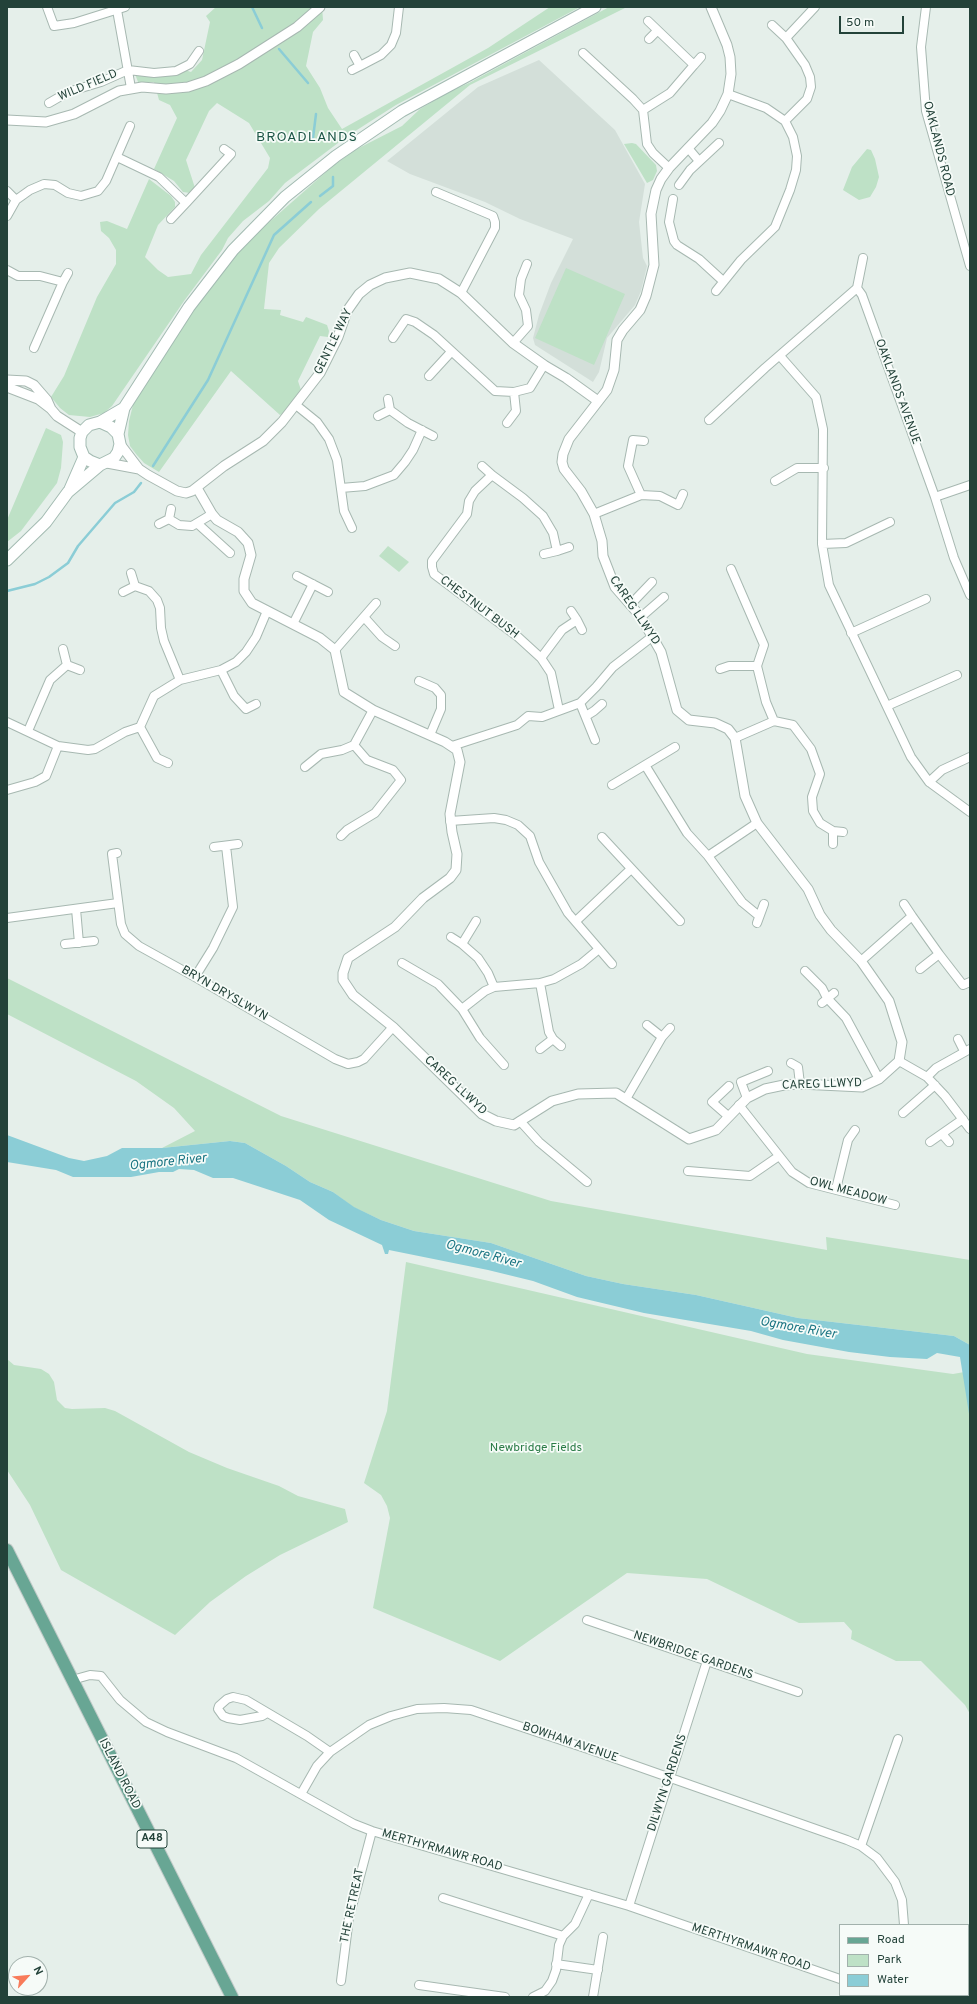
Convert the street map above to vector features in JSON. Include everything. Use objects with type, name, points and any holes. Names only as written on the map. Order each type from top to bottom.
[{"type":"main road","points":[[68,492],[103,464],[114,458],[118,452],[124,408],[194,300],[233,250],[285,197],[336,156],[402,111],[595,7]]},
{"type":"main road","points":[[103,464],[90,462],[84,457],[80,447],[82,432],[90,425],[100,422],[124,408]]},
{"type":"main road","points":[[100,422],[111,426],[119,439]]},
{"type":"main road","points":[[7,560],[46,522],[68,492],[84,457]]},
{"type":"main road","name":"ISLAND ROAD","points":[[7,1550],[11,1570],[72,1680],[232,1997]]},
{"type":"street","name":"WILD FIELD","points":[[47,7],[54,26],[74,23],[121,9],[131,88]]},
{"type":"street","points":[[7,120],[46,122],[64,118],[110,94],[131,88],[188,87],[206,81],[239,64],[297,27],[320,7]]},
{"type":"street","points":[[352,70],[381,55],[391,45],[398,23],[400,7]]},
{"type":"street","name":"CAREG LLWYD","points":[[711,7],[727,44],[730,57],[731,74],[728,94],[720,111],[712,123],[669,168],[656,190],[651,214],[654,258],[650,286],[640,310],[623,330],[617,340],[610,382],[598,401],[569,439],[562,454],[564,469],[581,491],[594,514],[602,541],[603,556],[615,587],[641,617],[653,636],[665,662],[677,710],[689,720],[715,723],[728,729],[735,738]]},
{"type":"street","points":[[786,38],[815,7]]},
{"type":"street","name":"OAKLANDS ROAD","points":[[926,7],[921,47],[926,111],[970,266]]},
{"type":"street","points":[[648,22],[694,65]]},
{"type":"street","points":[[772,25],[786,38],[805,65],[810,77],[811,87],[807,99],[785,121]]},
{"type":"street","points":[[649,40],[657,31]]},
{"type":"street","name":"WILD FIELD","points":[[49,103],[68,92],[101,82],[128,70],[154,73],[176,71],[190,64],[199,51]]},
{"type":"street","points":[[583,53],[643,110],[647,144],[653,153],[669,168]]},
{"type":"street","points":[[354,55],[360,66]]},
{"type":"street","points":[[643,110],[670,92],[701,57]]},
{"type":"street","points":[[599,67],[605,59]]},
{"type":"street","points":[[716,291],[723,281],[775,227],[783,210],[796,170],[797,156],[793,137],[785,121],[766,108],[728,94]]},
{"type":"street","points":[[7,216],[16,200],[30,190],[44,184],[55,185],[74,195],[91,194],[102,186],[117,157],[130,126]]},
{"type":"street","points":[[679,185],[698,161],[719,143]]},
{"type":"street","points":[[688,148],[698,161]]},
{"type":"street","points":[[172,219],[231,154],[224,149]]},
{"type":"street","points":[[117,157],[159,177],[186,203]]},
{"type":"street","points":[[7,191],[16,200]]},
{"type":"street","points":[[436,192],[493,216],[495,222],[495,228],[461,293]]},
{"type":"street","points":[[673,199],[669,222],[674,241],[677,245],[699,259],[723,281]]},
{"type":"street","points":[[709,420],[857,288],[863,258]]},
{"type":"street","points":[[513,343],[528,326],[526,310],[519,295],[521,279],[527,264]]},
{"type":"street","points":[[7,270],[18,276],[40,276],[63,282]]},
{"type":"street","points":[[34,348],[68,273]]},
{"type":"street","name":"GENTLE WAY","points":[[198,488],[215,472],[262,441],[282,422],[320,373],[338,336],[347,311],[359,294],[370,285],[385,278],[410,273],[438,279],[461,293],[513,343],[598,401]]},
{"type":"street","name":"OAKLANDS AVENUE","points":[[857,288],[862,296],[935,497],[954,558],[970,595]]},
{"type":"street","points":[[392,338],[406,319],[415,322],[434,335],[495,391],[514,392],[530,388],[544,365]]},
{"type":"street","points":[[429,376],[451,352]]},
{"type":"street","points":[[780,356],[816,397],[823,429],[824,468],[822,544],[829,585],[911,757],[929,782],[970,812]]},
{"type":"street","points":[[7,380],[26,382],[34,385],[47,400],[57,416],[82,432]]},
{"type":"street","points":[[7,387],[38,399],[52,409]]},
{"type":"street","points":[[507,423],[516,411],[514,392]]},
{"type":"street","points":[[388,399],[390,410],[434,436]]},
{"type":"street","points":[[296,405],[317,422],[329,439],[337,460],[344,511],[352,528]]},
{"type":"street","points":[[378,416],[390,410]]},
{"type":"street","points":[[341,488],[365,486],[394,475],[413,450],[422,430]]},
{"type":"street","points":[[119,439],[140,469],[169,488],[177,492],[186,493],[198,488],[212,514],[217,520],[238,532],[248,543],[251,555],[244,580],[244,591],[247,598],[252,603],[320,638],[335,650],[344,692],[373,710],[452,746],[517,725],[528,716],[542,717],[580,703],[596,687],[612,667],[653,636]]},
{"type":"street","points":[[641,495],[628,466],[633,440],[644,441]]},
{"type":"street","points":[[103,464],[140,469]]},
{"type":"street","points":[[482,466],[523,498],[543,516],[553,533],[557,550]]},
{"type":"street","points":[[775,481],[797,468],[824,468]]},
{"type":"street","name":"CHESTNUT BUSH","points":[[492,475],[476,491],[470,501],[467,514],[432,561],[432,567],[434,574],[518,637],[541,658],[551,673],[559,710]]},
{"type":"street","points":[[935,497],[970,485]]},
{"type":"street","points":[[594,514],[641,495],[660,496],[678,505],[683,494]]},
{"type":"street","points":[[169,519],[171,509]]},
{"type":"street","points":[[169,519],[186,527],[198,524],[212,514]]},
{"type":"street","points":[[159,524],[169,519]]},
{"type":"street","points":[[822,544],[846,543],[890,522]]},
{"type":"street","points":[[198,524],[230,553]]},
{"type":"street","points":[[544,554],[569,547]]},
{"type":"street","points":[[731,569],[764,645],[757,666],[766,702],[774,721]]},
{"type":"street","points":[[131,573],[135,586]]},
{"type":"street","points":[[297,576],[328,592]]},
{"type":"street","points":[[630,605],[652,582]]},
{"type":"street","points":[[293,624],[313,584]]},
{"type":"street","points":[[123,592],[135,586],[148,591],[157,600],[160,608],[161,628],[164,641],[180,680]]},
{"type":"street","points":[[641,617],[664,597]]},
{"type":"street","points":[[851,633],[926,599]]},
{"type":"street","points":[[335,650],[376,603]]},
{"type":"street","points":[[7,722],[58,746],[82,750],[95,749],[124,732],[140,727],[154,696],[180,680],[221,670],[236,662],[246,652],[256,637],[267,611]]},
{"type":"street","points":[[571,611],[582,630]]},
{"type":"street","points":[[364,617],[382,637],[395,646]]},
{"type":"street","points":[[541,658],[562,630],[577,620]]},
{"type":"street","points":[[63,649],[67,665]]},
{"type":"street","points":[[67,665],[80,670]]},
{"type":"street","points":[[28,731],[50,680],[67,665]]},
{"type":"street","points":[[720,669],[729,666],[757,666]]},
{"type":"street","points":[[221,670],[234,696],[246,708],[256,704]]},
{"type":"street","points":[[887,706],[957,675]]},
{"type":"street","points":[[419,681],[435,688],[441,695],[441,708],[430,735]]},
{"type":"street","points":[[580,703],[595,740]]},
{"type":"street","points":[[586,716],[602,704]]},
{"type":"street","points":[[305,767],[321,754],[342,750],[354,745],[373,710]]},
{"type":"street","points":[[843,832],[833,831],[820,822],[813,811],[812,797],[820,774],[811,749],[794,725],[774,721],[735,738],[746,796],[757,823],[808,889],[820,915],[831,930],[861,961],[889,1002],[902,1042],[900,1062],[927,1077],[970,1129]]},
{"type":"street","points":[[140,727],[157,758],[168,763]]},
{"type":"street","points":[[341,836],[347,830],[375,813],[401,780],[393,770],[367,760],[354,745]]},
{"type":"street","points":[[7,790],[35,782],[46,776],[58,746]]},
{"type":"street","name":"CAREG LLWYD","points":[[452,746],[457,750],[460,762],[451,800],[450,822],[457,862],[456,870],[450,878],[423,898],[395,927],[354,953],[344,963],[343,980],[348,989],[393,1027],[482,1114],[506,1124],[514,1125],[552,1100],[578,1094],[616,1093],[689,1139],[716,1130],[747,1098],[765,1089],[800,1084],[862,1087],[879,1079],[900,1062]]},
{"type":"street","points":[[612,785],[675,747]]},
{"type":"street","points":[[929,782],[942,770],[970,757]]},
{"type":"street","points":[[645,765],[687,833],[708,856],[742,902],[758,920],[764,904]]},
{"type":"street","points":[[450,822],[494,818],[506,820],[518,825],[530,836],[540,862],[554,890],[568,913],[576,920],[612,964]]},
{"type":"street","points":[[708,856],[757,823]]},
{"type":"street","points":[[832,844],[833,831]]},
{"type":"street","points":[[602,837],[680,921]]},
{"type":"street","points":[[214,847],[238,844]]},
{"type":"street","points":[[195,977],[216,942],[233,907],[226,846]]},
{"type":"street","name":"BRYN DRYSLWYN","points":[[112,854],[121,924],[125,934],[139,946],[335,1059],[348,1064],[364,1059],[393,1027]]},
{"type":"street","points":[[576,920],[631,869]]},
{"type":"street","points":[[7,918],[118,903]]},
{"type":"street","points":[[904,904],[955,976],[964,985],[970,982]]},
{"type":"street","points":[[76,909],[79,943]]},
{"type":"street","points":[[861,961],[912,916]]},
{"type":"street","points":[[462,944],[476,921]]},
{"type":"street","points":[[451,936],[478,958],[488,973],[494,987]]},
{"type":"street","points":[[65,944],[94,942]]},
{"type":"street","points":[[462,1009],[485,991],[494,987],[540,983],[554,979],[568,972],[599,949]]},
{"type":"street","points":[[920,969],[939,954]]},
{"type":"street","points":[[402,963],[438,984],[462,1009],[480,1038],[504,1065]]},
{"type":"street","points":[[805,971],[822,988],[828,998],[846,1018],[879,1079]]},
{"type":"street","points":[[540,983],[549,1032],[553,1040],[561,1046]]},
{"type":"street","points":[[647,1025],[662,1037]]},
{"type":"street","points":[[626,1099],[662,1037],[670,1028]]},
{"type":"street","points":[[927,1077],[936,1068],[967,1050],[958,1039]]},
{"type":"street","points":[[540,1049],[553,1040]]},
{"type":"street","points":[[791,1063],[798,1068],[800,1084]]},
{"type":"street","points":[[747,1098],[741,1082],[768,1071]]},
{"type":"street","points":[[903,1113],[935,1085]]},
{"type":"street","points":[[728,1116],[712,1102],[729,1086]]},
{"type":"street","name":"OWL MEADOW","points":[[739,1106],[792,1172],[809,1183],[895,1205]]},
{"type":"street","points":[[930,1142],[963,1119]]},
{"type":"street","points":[[520,1122],[539,1142],[587,1182]]},
{"type":"street","points":[[836,1189],[848,1140],[855,1130]]},
{"type":"street","points":[[942,1134],[949,1142]]},
{"type":"street","points":[[840,1135],[848,1140]]},
{"type":"street","points":[[688,1172],[750,1176],[778,1156]]},
{"type":"street","name":"NEWBRIDGE GARDENS","points":[[587,1620],[798,1692]]},
{"type":"street","name":"DILWYN GARDENS","points":[[629,1906],[707,1661]]},
{"type":"street","name":"MERTHYRMAWR ROAD","points":[[72,1680],[90,1675],[101,1676],[120,1700],[146,1722],[167,1732],[236,1758],[354,1824],[372,1832],[629,1906],[839,1979]]},
{"type":"street","points":[[267,1713],[262,1716],[240,1720],[228,1718],[218,1710],[219,1706],[228,1699],[239,1698],[246,1700],[307,1736],[330,1752]]},
{"type":"street","name":"BOWHAM AVENUE","points":[[301,1794],[310,1776],[330,1752],[360,1731],[391,1716],[424,1709],[458,1708],[495,1717],[861,1846],[877,1858],[895,1882],[902,1900],[904,1924]]},
{"type":"street","points":[[861,1846],[898,1739]]},
{"type":"street","name":"THE RETREAT","points":[[341,1981],[349,1918],[372,1832]]},
{"type":"street","points":[[533,1997],[549,1986],[554,1976],[562,1936],[575,1924],[589,1894]]},
{"type":"street","points":[[443,1898],[562,1936]]},
{"type":"street","points":[[593,1997],[603,1937]]},
{"type":"street","points":[[556,1964],[598,1970]]},
{"type":"street","points":[[419,1985],[505,1997]]},
{"type":"shaded area","points":[[539,60],[615,130],[645,184],[639,222],[643,258],[647,266],[641,291],[635,305],[607,338],[599,372],[593,382],[535,345],[533,338],[539,315],[551,283],[573,239],[520,219],[485,202],[410,174],[387,161],[478,87]]},
{"type":"green space","points":[[216,7],[322,7],[323,20],[313,32],[306,66],[320,88],[328,108],[342,129],[488,48],[550,7],[580,7],[396,105],[346,137],[285,183],[269,201],[243,221],[228,238],[222,250],[184,301],[112,406],[104,413],[90,417],[69,415],[60,408],[51,397],[64,376],[97,297],[116,264],[116,250],[109,238],[101,231],[100,222],[107,221],[127,229],[149,179],[171,196],[175,202],[175,207],[158,225],[145,257],[158,270],[168,277],[191,274],[201,255],[268,168],[270,158],[249,123],[217,103],[209,111],[186,160],[195,188],[190,193],[183,192],[174,181],[154,169],[177,118],[170,105],[159,100],[154,82],[138,82],[135,74],[185,70],[191,72],[202,60],[210,22],[206,16]]},
{"type":"green space","points":[[609,7],[627,7],[470,85],[319,209],[279,248],[269,263],[264,309],[281,310],[280,315],[303,322],[306,317],[327,325],[329,331],[328,337],[320,336],[298,381],[301,390],[283,413],[280,415],[231,371],[159,472],[144,463],[130,446],[128,435],[129,421],[134,401],[188,318],[237,253],[258,232],[334,165],[355,150],[402,126],[420,109],[451,91],[469,83]]},
{"type":"green space","points":[[624,144],[636,144],[656,165],[657,171],[653,180],[647,183]]},
{"type":"green space","points":[[867,149],[871,150],[875,159],[879,177],[876,187],[870,197],[859,200],[843,190],[852,167]]},
{"type":"green space","points":[[566,268],[625,294],[594,365],[535,338]]},
{"type":"green space","points":[[46,428],[61,435],[63,442],[61,468],[57,483],[21,531],[7,542],[7,520]]},
{"type":"green space","points":[[388,546],[409,562],[399,572],[379,556]]},
{"type":"green space","points":[[7,978],[281,1116],[551,1201],[827,1250],[826,1237],[970,1260],[970,1345],[954,1336],[798,1318],[696,1295],[623,1284],[586,1276],[491,1243],[414,1231],[381,1220],[353,1207],[333,1192],[310,1182],[286,1166],[245,1143],[230,1141],[162,1148],[195,1131],[174,1108],[136,1081],[7,1014]]},
{"type":"green space","name":"Newbridge Fields","points":[[406,1262],[807,1354],[953,1374],[970,1371],[970,1714],[965,1705],[921,1661],[896,1661],[851,1639],[852,1631],[844,1622],[799,1623],[707,1579],[627,1573],[500,1661],[373,1608],[390,1518],[387,1506],[381,1495],[364,1483],[387,1411]]},
{"type":"green space","points":[[7,1359],[14,1365],[41,1369],[49,1374],[54,1382],[57,1400],[65,1408],[105,1408],[115,1411],[189,1452],[227,1468],[279,1486],[298,1496],[345,1509],[348,1522],[280,1555],[246,1576],[210,1602],[175,1635],[61,1570],[30,1505],[7,1470]]},
{"type":"water","name":"Ogmore River","points":[[7,1135],[69,1158],[84,1161],[107,1156],[122,1148],[162,1148],[230,1141],[245,1143],[286,1166],[310,1182],[333,1192],[354,1207],[381,1220],[414,1231],[491,1243],[586,1276],[623,1284],[696,1295],[798,1318],[954,1336],[970,1345],[970,1420],[960,1357],[937,1353],[927,1359],[890,1357],[849,1352],[783,1340],[751,1331],[644,1313],[577,1297],[533,1281],[488,1270],[389,1250],[388,1254],[385,1254],[382,1245],[329,1220],[300,1200],[233,1178],[213,1178],[194,1170],[179,1169],[173,1172],[159,1172],[131,1177],[73,1177],[56,1170],[7,1162]]},
{"type":"waterway","points":[[252,7],[262,28]]},
{"type":"waterway","points":[[279,49],[308,83]]},
{"type":"waterway","points":[[313,138],[316,114]]},
{"type":"waterway","points":[[320,196],[333,186],[333,177]]},
{"type":"waterway","points":[[153,466],[208,380],[274,235],[311,202]]},
{"type":"waterway","points":[[7,591],[35,584],[49,577],[68,563],[78,546],[115,503],[134,492],[141,483]]},
{"type":"district","name":"BROADLANDS","points":[[307,138]]}]
